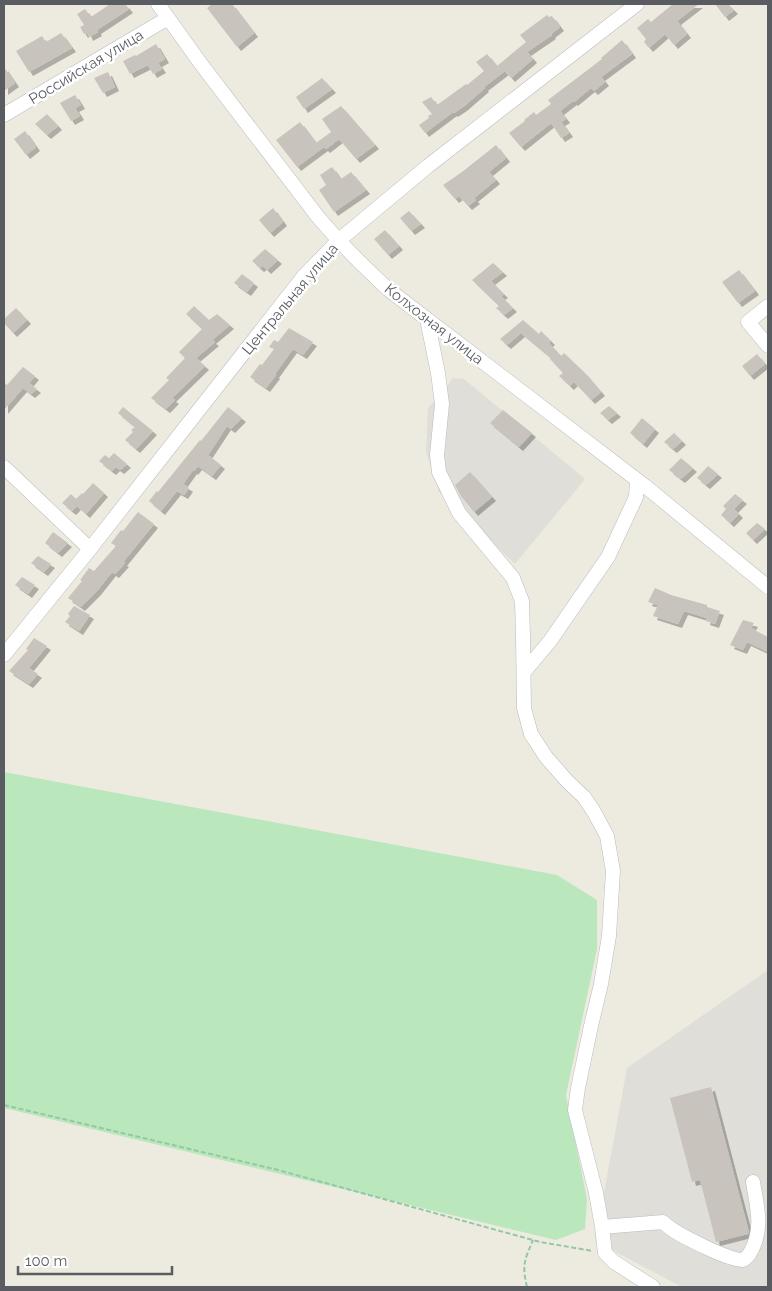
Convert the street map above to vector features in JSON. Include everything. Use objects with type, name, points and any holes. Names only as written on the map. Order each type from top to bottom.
[{"type":"street","name":"Колхозная улица","points":[[158,4],[318,218],[338,241],[389,290],[637,480],[768,587]]},
{"type":"street","name":"Центральная улица","points":[[4,655],[90,549],[303,277],[338,241],[428,166],[637,4]]},
{"type":"street","name":"Российская улица","points":[[4,116],[168,18]]},
{"type":"street","points":[[768,306],[748,322],[768,346]]},
{"type":"street","points":[[427,319],[442,404],[437,454],[438,472],[459,513],[512,578],[522,601],[524,708],[531,734],[546,757],[567,781],[584,796],[607,836],[613,871],[610,936],[578,1088],[576,1110],[596,1193],[605,1253],[614,1262],[653,1287]]},
{"type":"street","points":[[4,467],[90,549]]},
{"type":"street","points":[[524,672],[550,641],[608,557],[636,497],[637,480]]},
{"type":"street","points":[[602,1226],[663,1222],[689,1240],[716,1253],[741,1260],[747,1258],[755,1244],[759,1223],[753,1182]]},
{"type":"path","points":[[4,1105],[278,1170],[533,1240],[605,1253]]},
{"type":"path","points":[[527,1287],[523,1269],[525,1258],[533,1240]]},
{"type":"shaded area","points":[[453,378],[464,379],[585,479],[515,564],[439,492],[426,452],[428,408]]},
{"type":"shaded area","points":[[768,970],[768,1287],[682,1287],[595,1241],[627,1068]]},
{"type":"green space","points":[[4,772],[557,875],[597,900],[597,949],[566,1095],[587,1199],[585,1229],[556,1240],[4,1108]]},
{"type":"building","points":[[110,4],[125,4],[129,9],[89,37],[87,32],[84,34],[80,27],[84,25],[77,14],[85,9],[91,17]]},
{"type":"building","points":[[212,4],[232,4],[254,33],[237,47],[207,8]]},
{"type":"building","points":[[673,4],[699,4],[677,21],[687,34],[674,45],[665,34],[649,48],[644,42],[646,39],[637,28],[648,19],[651,22]]},
{"type":"building","points":[[715,4],[728,4],[734,10],[725,17]]},
{"type":"building","points":[[547,15],[549,17],[552,16],[560,27],[552,35],[527,52],[533,59],[511,78],[505,71],[484,87],[463,107],[453,112],[425,133],[419,125],[432,114],[422,102],[431,97],[437,105],[467,85],[484,71],[476,62],[487,54],[497,66],[526,42],[520,35]]},
{"type":"building","points":[[61,33],[72,48],[29,72],[16,51],[42,36],[46,42]]},
{"type":"building","points":[[622,40],[632,54],[601,77],[605,82],[594,91],[591,88],[560,111],[566,119],[561,122],[569,133],[561,138],[551,123],[521,147],[509,133],[534,112],[536,115],[551,104],[548,100],[602,59]]},
{"type":"building","points":[[156,44],[165,59],[158,63],[162,69],[153,74],[148,65],[130,74],[123,61],[136,56]]},
{"type":"building","points":[[4,67],[15,83],[4,91]]},
{"type":"building","points":[[108,72],[115,87],[103,93],[94,78]]},
{"type":"building","points":[[322,78],[332,89],[304,109],[296,97]]},
{"type":"building","points":[[75,95],[81,105],[75,108],[80,116],[71,121],[60,103]]},
{"type":"building","points":[[341,106],[375,145],[356,159],[339,139],[326,149],[324,147],[297,167],[276,140],[300,122],[316,143],[331,132],[322,119]]},
{"type":"building","points":[[47,114],[58,126],[47,135],[35,124]]},
{"type":"building","points":[[25,131],[36,147],[26,155],[14,139]]},
{"type":"building","points":[[496,145],[506,158],[489,172],[496,180],[474,198],[476,200],[468,206],[459,196],[455,199],[443,185]]},
{"type":"building","points":[[332,167],[341,179],[351,172],[366,190],[334,212],[319,190],[326,185],[320,175]]},
{"type":"building","points":[[273,208],[283,222],[270,233],[259,220]]},
{"type":"building","points":[[409,211],[421,224],[411,231],[400,218]]},
{"type":"building","points":[[385,230],[399,246],[388,255],[374,239]]},
{"type":"building","points":[[265,249],[278,260],[267,270],[263,266],[260,268],[252,261]]},
{"type":"building","points":[[493,263],[503,272],[491,281],[504,294],[501,296],[513,308],[504,315],[496,308],[499,306],[472,280]]},
{"type":"building","points":[[739,270],[755,291],[738,303],[722,282]]},
{"type":"building","points":[[242,274],[254,283],[247,292],[234,283]]},
{"type":"building","points":[[194,306],[209,320],[217,314],[230,325],[212,340],[215,342],[196,358],[205,366],[172,398],[175,400],[166,409],[151,398],[169,380],[166,378],[185,358],[179,352],[202,329],[186,314]]},
{"type":"building","points":[[16,308],[27,320],[13,333],[4,323],[4,319]]},
{"type":"building","points":[[523,320],[539,334],[541,331],[551,341],[549,343],[561,356],[564,353],[601,392],[591,400],[574,382],[570,386],[559,376],[563,373],[551,358],[521,333],[507,345],[500,339]]},
{"type":"building","points":[[289,328],[313,342],[303,355],[293,349],[266,388],[250,377],[274,349],[269,347],[274,340],[278,342]]},
{"type":"building","points":[[757,354],[765,364],[750,376],[742,366]]},
{"type":"building","points":[[23,367],[35,376],[29,383],[37,389],[31,394],[23,388],[4,410],[4,382],[7,385]]},
{"type":"building","points":[[609,406],[617,413],[608,420],[600,413]]},
{"type":"building","points":[[123,407],[153,431],[136,449],[125,440],[135,427],[118,413]]},
{"type":"building","points":[[228,407],[242,418],[231,429],[227,426],[208,455],[221,465],[212,476],[198,466],[183,484],[189,488],[184,495],[177,491],[161,511],[149,501]]},
{"type":"building","points":[[503,410],[532,433],[519,447],[490,423]]},
{"type":"building","points":[[642,418],[655,429],[643,444],[630,433]]},
{"type":"building","points":[[674,433],[682,441],[673,449],[664,442]]},
{"type":"building","points":[[114,453],[127,464],[120,470],[116,467],[112,471],[99,461],[105,455],[109,458]]},
{"type":"building","points":[[681,458],[693,468],[681,479],[669,470]]},
{"type":"building","points":[[708,466],[718,474],[706,485],[697,478]]},
{"type":"building","points":[[470,472],[492,497],[474,512],[455,485]]},
{"type":"building","points":[[93,483],[104,493],[86,514],[77,506],[72,511],[62,503],[71,494],[76,499]]},
{"type":"building","points":[[735,494],[743,500],[734,509],[739,514],[730,523],[721,515],[726,509],[723,506]]},
{"type":"building","points":[[138,512],[154,524],[123,562],[125,563],[115,574],[112,572],[81,607],[68,598],[82,581],[80,580],[89,568],[94,571],[116,546],[111,543]]},
{"type":"building","points":[[757,523],[765,529],[753,540],[746,533]]},
{"type":"building","points":[[53,532],[68,543],[58,553],[45,543]]},
{"type":"building","points":[[38,556],[51,564],[44,572],[31,563]]},
{"type":"building","points":[[22,577],[35,585],[28,594],[15,585]]},
{"type":"building","points":[[655,588],[720,611],[715,624],[706,621],[707,618],[684,611],[678,624],[653,616],[658,605],[648,602]]},
{"type":"building","points":[[74,606],[90,615],[79,631],[65,622]]},
{"type":"building","points":[[743,620],[754,623],[751,628],[768,637],[768,652],[747,642],[743,650],[730,645]]},
{"type":"building","points":[[34,638],[47,646],[29,668],[38,674],[29,684],[9,671],[28,650],[26,649]]},
{"type":"building","points":[[711,1087],[749,1232],[748,1234],[716,1242],[700,1180],[692,1182],[670,1098]]}]
